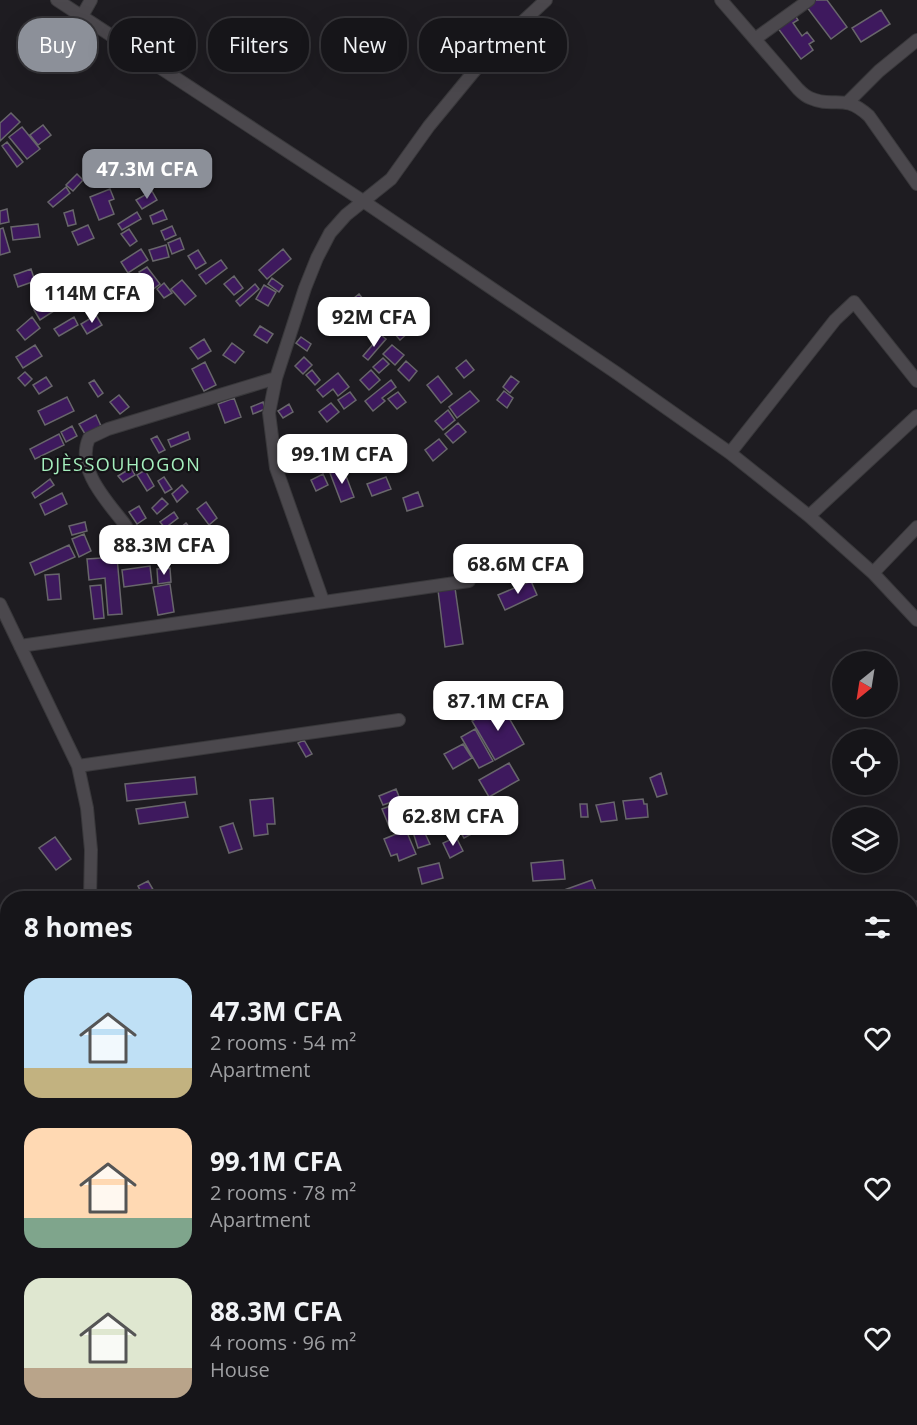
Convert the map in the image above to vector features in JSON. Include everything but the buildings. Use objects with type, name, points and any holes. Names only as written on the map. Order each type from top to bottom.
[{"type":"street","points":[[58,0],[363,201],[730,453],[809,516],[873,573],[917,620]]},
{"type":"street","points":[[82,16],[91,0]]},
{"type":"street","points":[[324,601],[276,468],[269,413],[276,378],[316,258],[330,233],[346,215],[390,179],[429,126],[490,52],[546,0]]},
{"type":"street","points":[[721,0],[798,89],[810,98],[848,102],[859,106],[869,116],[917,184]]},
{"type":"street","points":[[755,39],[809,0]]},
{"type":"street","points":[[848,102],[879,71],[917,40]]},
{"type":"street","points":[[730,453],[835,320],[854,302],[917,381]]},
{"type":"street","points":[[126,526],[92,478],[86,447],[89,438],[108,429],[276,378]]},
{"type":"street","points":[[809,516],[917,416]]},
{"type":"street","points":[[873,573],[917,527]]},
{"type":"street","points":[[20,645],[469,581]]},
{"type":"street","points":[[0,604],[78,766],[87,808],[92,850],[90,891]]},
{"type":"street","points":[[78,766],[399,720]]},
{"type":"district","name":"DJÈSSOUHOGON","points":[[121,464]]}]
